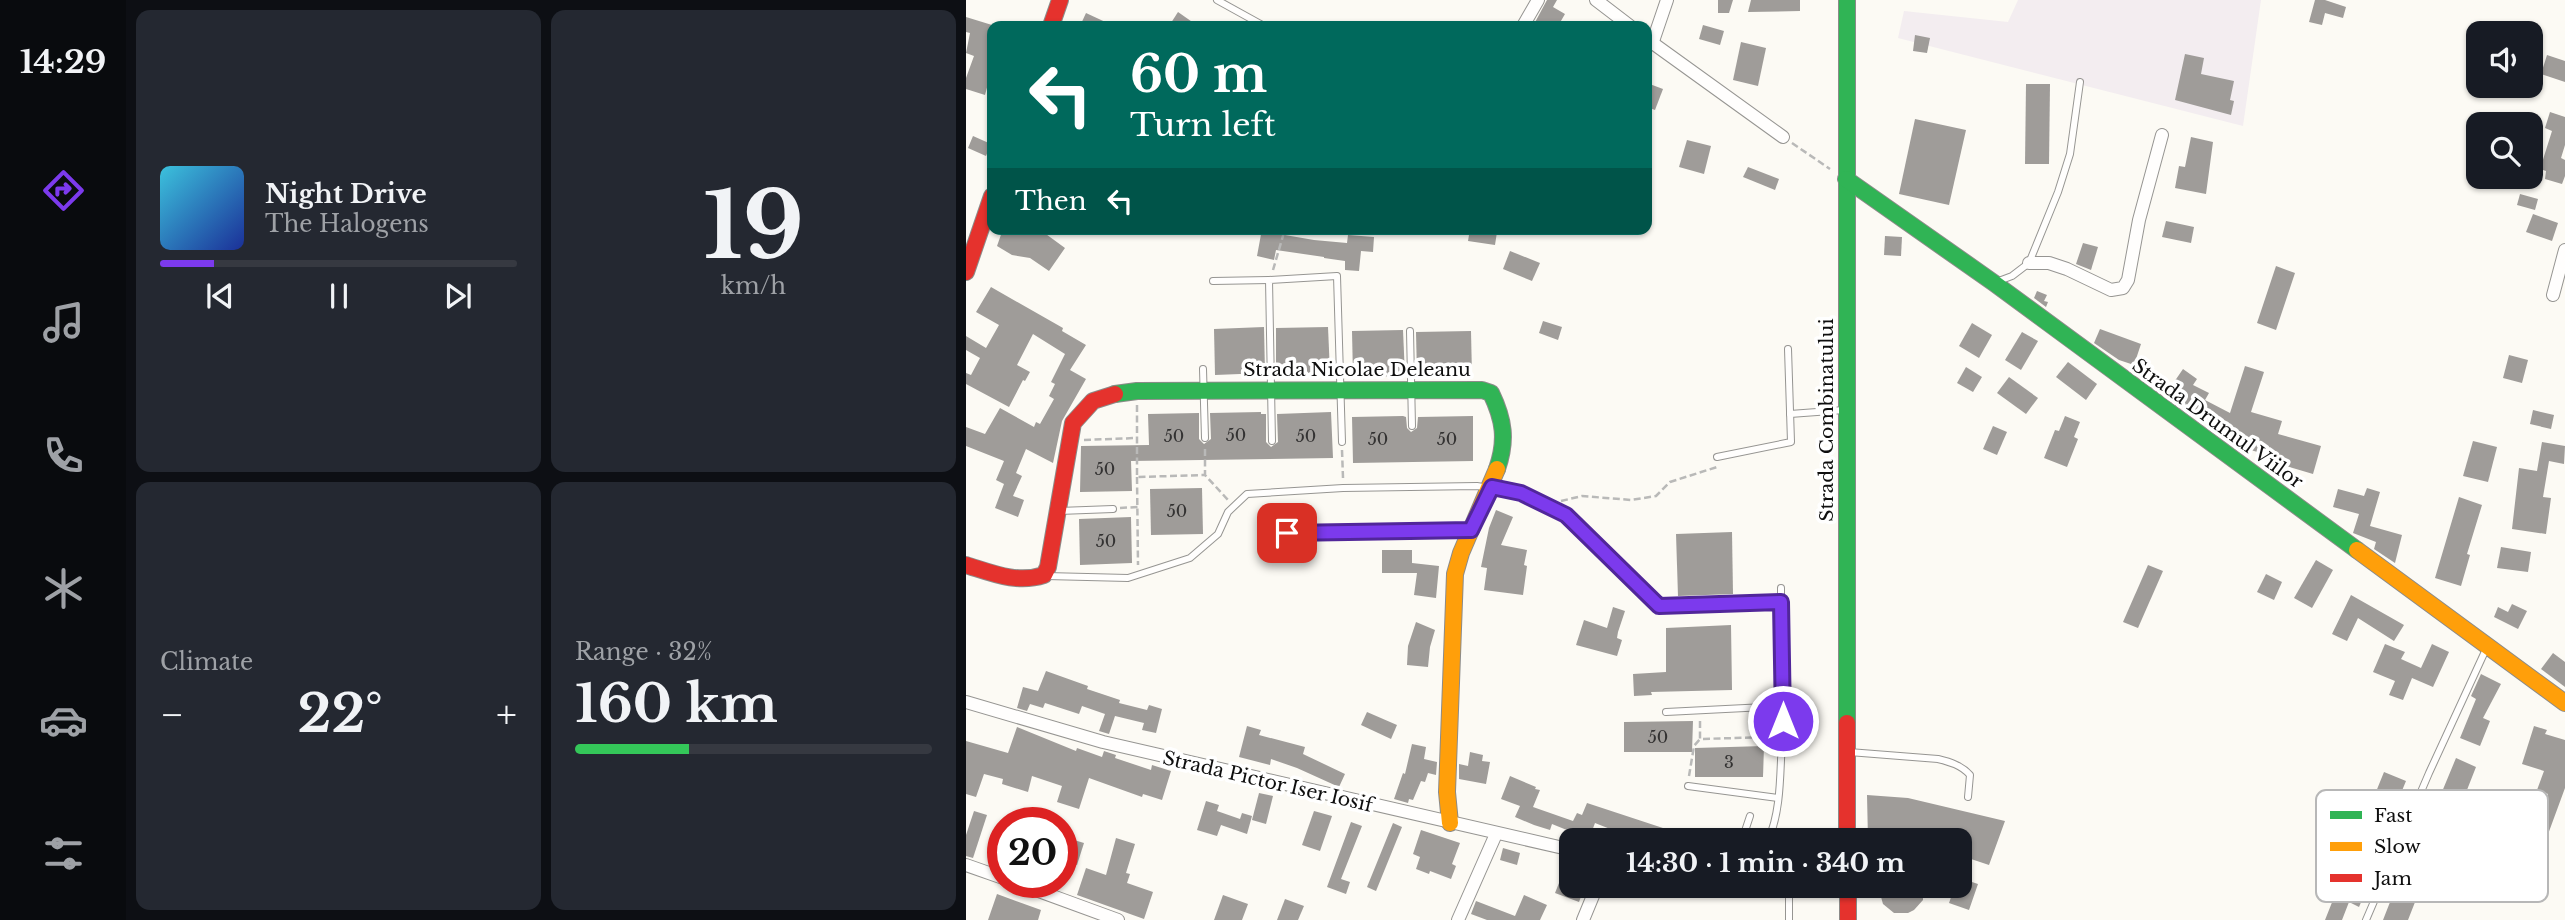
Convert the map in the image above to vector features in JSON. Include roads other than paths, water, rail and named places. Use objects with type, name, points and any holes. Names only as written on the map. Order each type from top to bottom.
[{"type":"street","points":[[1053,21],[1060,0]]},
{"type":"street","points":[[1526,21],[1538,0]]},
{"type":"street","points":[[1596,0],[1623,21]]},
{"type":"street","points":[[1652,37],[1667,0]]},
{"type":"street","name":"Strada Combinatului","points":[[1847,0],[1847,828]]},
{"type":"street","points":[[1652,43],[1783,137]]},
{"type":"street","points":[[2029,263],[2049,263],[2111,290],[2118,291],[2123,288],[2128,280],[2162,135]]},
{"type":"street","name":"Strada Drumul Viilor","points":[[1846,179],[1994,283],[2565,703]]},
{"type":"street","points":[[966,272],[987,211]]},
{"type":"street","points":[[2553,295],[2565,250]]},
{"type":"street","name":"Strada Nicolae Deleanu","points":[[1044,575],[1048,567],[1073,423],[1083,407],[1094,398],[1137,391],[1482,390],[1491,393],[1500,410],[1503,429],[1501,460],[1492,487],[1460,551],[1455,574],[1447,792],[1450,823]]},
{"type":"street","points":[[966,565],[1023,581],[1044,575]]},
{"type":"street","name":"Strada Pictor Iser Iosif","points":[[966,702],[1103,742],[1559,847]]},
{"type":"street","points":[[1458,920],[1496,834]]},
{"type":"street","points":[[966,864],[987,872]]},
{"type":"street","points":[[1058,898],[1118,920]]},
{"type":"street","points":[[1583,920],[1592,898]]},
{"type":"street","points":[[1848,898],[1848,920]]},
{"type":"lane","points":[[1217,0],[1256,21]]},
{"type":"lane","points":[[1994,283],[2012,276],[2029,263],[2070,154],[2080,82]]},
{"type":"lane","points":[[1213,281],[1337,276],[1342,442]]},
{"type":"lane","points":[[1269,279],[1272,441]]},
{"type":"lane","points":[[1410,331],[1412,426]]},
{"type":"lane","points":[[1717,457],[1791,442],[1788,349]]},
{"type":"lane","points":[[1203,369],[1205,438]]},
{"type":"lane","points":[[1790,414],[1848,410]]},
{"type":"lane","points":[[1044,575],[1128,578],[1190,558],[1219,534],[1233,505],[1247,494],[1343,488],[1492,487],[1521,493],[1566,515],[1659,606],[1781,602]]},
{"type":"lane","points":[[1057,512],[1113,509]]},
{"type":"lane","points":[[1261,534],[1471,530]]},
{"type":"lane","points":[[1773,828],[1783,736],[1781,588]]},
{"type":"lane","points":[[2422,790],[2487,647]]},
{"type":"lane","points":[[1666,712],[1784,706]]},
{"type":"lane","points":[[1847,751],[1938,759],[1952,763],[1970,775],[1968,797]]},
{"type":"lane","points":[[1688,786],[1778,798]]},
{"type":"lane","points":[[1746,828],[1751,816]]},
{"type":"lane","points":[[1789,898],[1789,920]]},
{"type":"lane","points":[[2366,920],[2374,902]]}]
